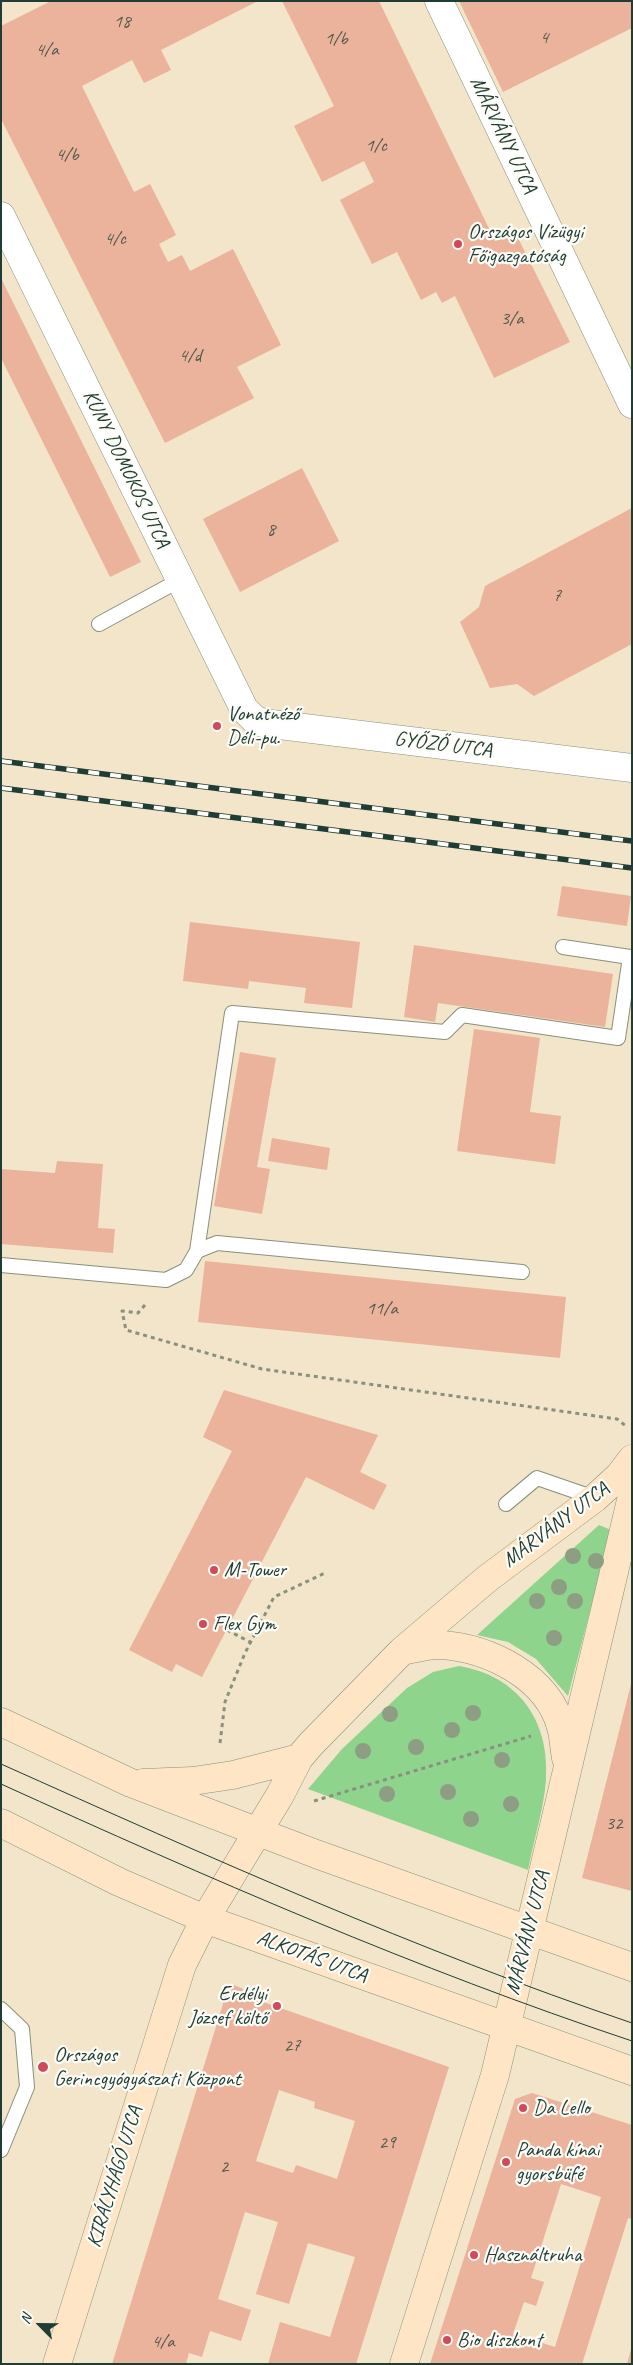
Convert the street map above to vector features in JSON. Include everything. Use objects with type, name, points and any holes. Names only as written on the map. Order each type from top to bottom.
[{"type":"street","name":"MÁRVÁNY UTCA","points":[[439,1],[632,404]]},
{"type":"street","name":"KUNY DOMOKOS UTCA","points":[[1,216],[244,709],[254,719]]},
{"type":"street","name":"GYŐZŐ UTCA","points":[[254,719],[263,723],[632,768]]},
{"type":"street","name":"MÁRVÁNY UTCA","points":[[257,1832],[298,1758],[402,1651],[488,1578],[595,1498],[619,1476],[632,1458]]},
{"type":"street","name":"MÁRVÁNY UTCA","points":[[404,2364],[495,2074],[632,1496]]},
{"type":"street","points":[[402,1651],[439,1645],[466,1649],[500,1660],[522,1674],[547,1698],[561,1726],[567,1769]]},
{"type":"street","points":[[1,1722],[131,1783],[257,1832],[529,1932],[632,1967]]},
{"type":"street","points":[[131,1783],[193,1781],[233,1775],[298,1758]]},
{"type":"street","name":"ALKOTÁS UTCA","points":[[1,1823],[118,1882],[205,1918],[632,2071]]},
{"type":"street","name":"KIRÁLYHÁGÓ UTCA","points":[[57,2364],[182,1965],[205,1918],[257,1832]]},
{"type":"lane","points":[[99,624],[180,580]]},
{"type":"lane","points":[[1,1265],[166,1280],[186,1270],[197,1251],[232,1013],[445,1032],[462,1015],[618,1038],[630,957],[563,947]]},
{"type":"lane","points":[[197,1251],[218,1244],[522,1272]]},
{"type":"lane","points":[[506,1504],[536,1478],[595,1498]]},
{"type":"lane","points":[[1,2010],[22,2029],[27,2087],[1,2150]]},
{"type":"path","points":[[138,1313],[122,1311],[126,1330],[262,1369],[617,1419],[632,1430]]},
{"type":"path","points":[[220,1751],[225,1702],[250,1642],[274,1597],[325,1573]]},
{"type":"path","points":[[227,1630],[250,1642]]},
{"type":"path","points":[[310,1802],[561,1726]]},
{"type":"green space","points":[[599,1525],[611,1530],[568,1696],[536,1659],[508,1642],[477,1635]]},
{"type":"green space","points":[[459,1666],[480,1671],[514,1691],[526,1704],[536,1720],[546,1758],[546,1780],[541,1814],[528,1870],[308,1789],[342,1749],[407,1688],[433,1672]]},
{"type":"building","points":[[51,1],[258,1],[161,50],[171,70],[144,83],[132,60],[82,86],[134,192],[150,184],[176,235],[159,244],[168,262],[182,255],[190,271],[233,249],[281,345],[237,367],[254,398],[165,443],[1,119],[1,26]]},
{"type":"building","points":[[282,1],[379,1],[495,241],[515,232],[570,342],[494,378],[455,296],[442,303],[436,292],[421,300],[397,252],[372,264],[340,200],[374,182],[364,161],[322,182],[294,126],[334,106]]},
{"type":"building","points":[[459,1],[632,1],[632,28],[503,92]]},
{"type":"building","points":[[1,278],[141,562],[110,577],[1,358]]},
{"type":"building","points":[[302,468],[339,541],[240,592],[203,519]]},
{"type":"building","points":[[632,508],[632,644],[534,696],[517,684],[490,688],[460,622],[479,607],[485,586]]},
{"type":"building","points":[[562,886],[631,896],[627,926],[557,916]]},
{"type":"building","points":[[190,922],[360,942],[352,1008],[304,1003],[306,988],[249,981],[248,989],[183,981]]},
{"type":"building","points":[[414,945],[613,974],[605,1027],[438,1003],[435,1022],[404,1017]]},
{"type":"building","points":[[474,1029],[540,1038],[530,1112],[561,1116],[555,1164],[457,1151]]},
{"type":"building","points":[[240,1052],[276,1058],[257,1167],[270,1169],[262,1214],[214,1206]]},
{"type":"building","points":[[272,1138],[330,1148],[327,1170],[268,1161]]},
{"type":"building","points":[[57,1161],[103,1164],[98,1228],[115,1229],[113,1253],[1,1244],[1,1169],[55,1173]]},
{"type":"building","points":[[205,1261],[566,1297],[560,1358],[198,1322]]},
{"type":"building","name":"M-Tower","points":[[224,1390],[378,1435],[360,1472],[387,1485],[374,1510],[306,1477],[202,1677],[176,1664],[172,1672],[129,1650],[232,1451],[203,1437]]},
{"type":"building","points":[[632,1685],[632,1891],[582,1878]]},
{"type":"building","points":[[234,1985],[243,1989],[246,1996],[449,2067],[356,2364],[268,2364],[280,2322],[330,2337],[355,2257],[308,2243],[289,2304],[256,2294],[278,2222],[245,2212],[218,2299],[251,2310],[241,2341],[210,2331],[202,2357],[189,2353],[186,2364],[112,2364],[223,2004],[222,1994],[227,1987]],"holes":[[[279,2090],[315,2102],[314,2108],[355,2121],[337,2179],[296,2165],[293,2173],[256,2161]]]},
{"type":"building","points":[[532,2093],[632,2125],[632,2219],[628,2218],[582,2364],[430,2364],[515,2099]],"holes":[[[561,2184],[601,2197],[555,2347],[513,2334],[524,2302],[536,2306],[544,2282],[531,2278]]]},
{"type":"building","points":[[631,2349],[632,2364],[627,2364]]},
{"type":"tram line","points":[[1,1764],[314,1901],[472,1965],[632,2023]]},
{"type":"tram line","points":[[1,1784],[313,1921],[471,1984],[632,2041]]},
{"type":"railway","points":[[1,761],[632,841]]},
{"type":"railway","points":[[1,788],[632,868]]},
{"type":"place","name":"Országos Vízügyi Főigazgatóság","points":[[458,244]]},
{"type":"place","name":"Vonatnéző Déli-pu.","points":[[217,726]]},
{"type":"place","name":"M-Tower","points":[[214,1570]]},
{"type":"place","name":"Flex Gym","points":[[203,1624]]},
{"type":"place","name":"Erdélyi József költő","points":[[277,2006]]},
{"type":"place","name":"Országos Gerincgyógyászati Központ","points":[[43,2067]]},
{"type":"place","name":"Da Lello","points":[[523,2108]]},
{"type":"place","name":"Panda kínai gyorsbüfé","points":[[506,2162]]},
{"type":"place","name":"Használtruha","points":[[474,2255]]},
{"type":"place","name":"Bio diszkont","points":[[447,2340]]}]
